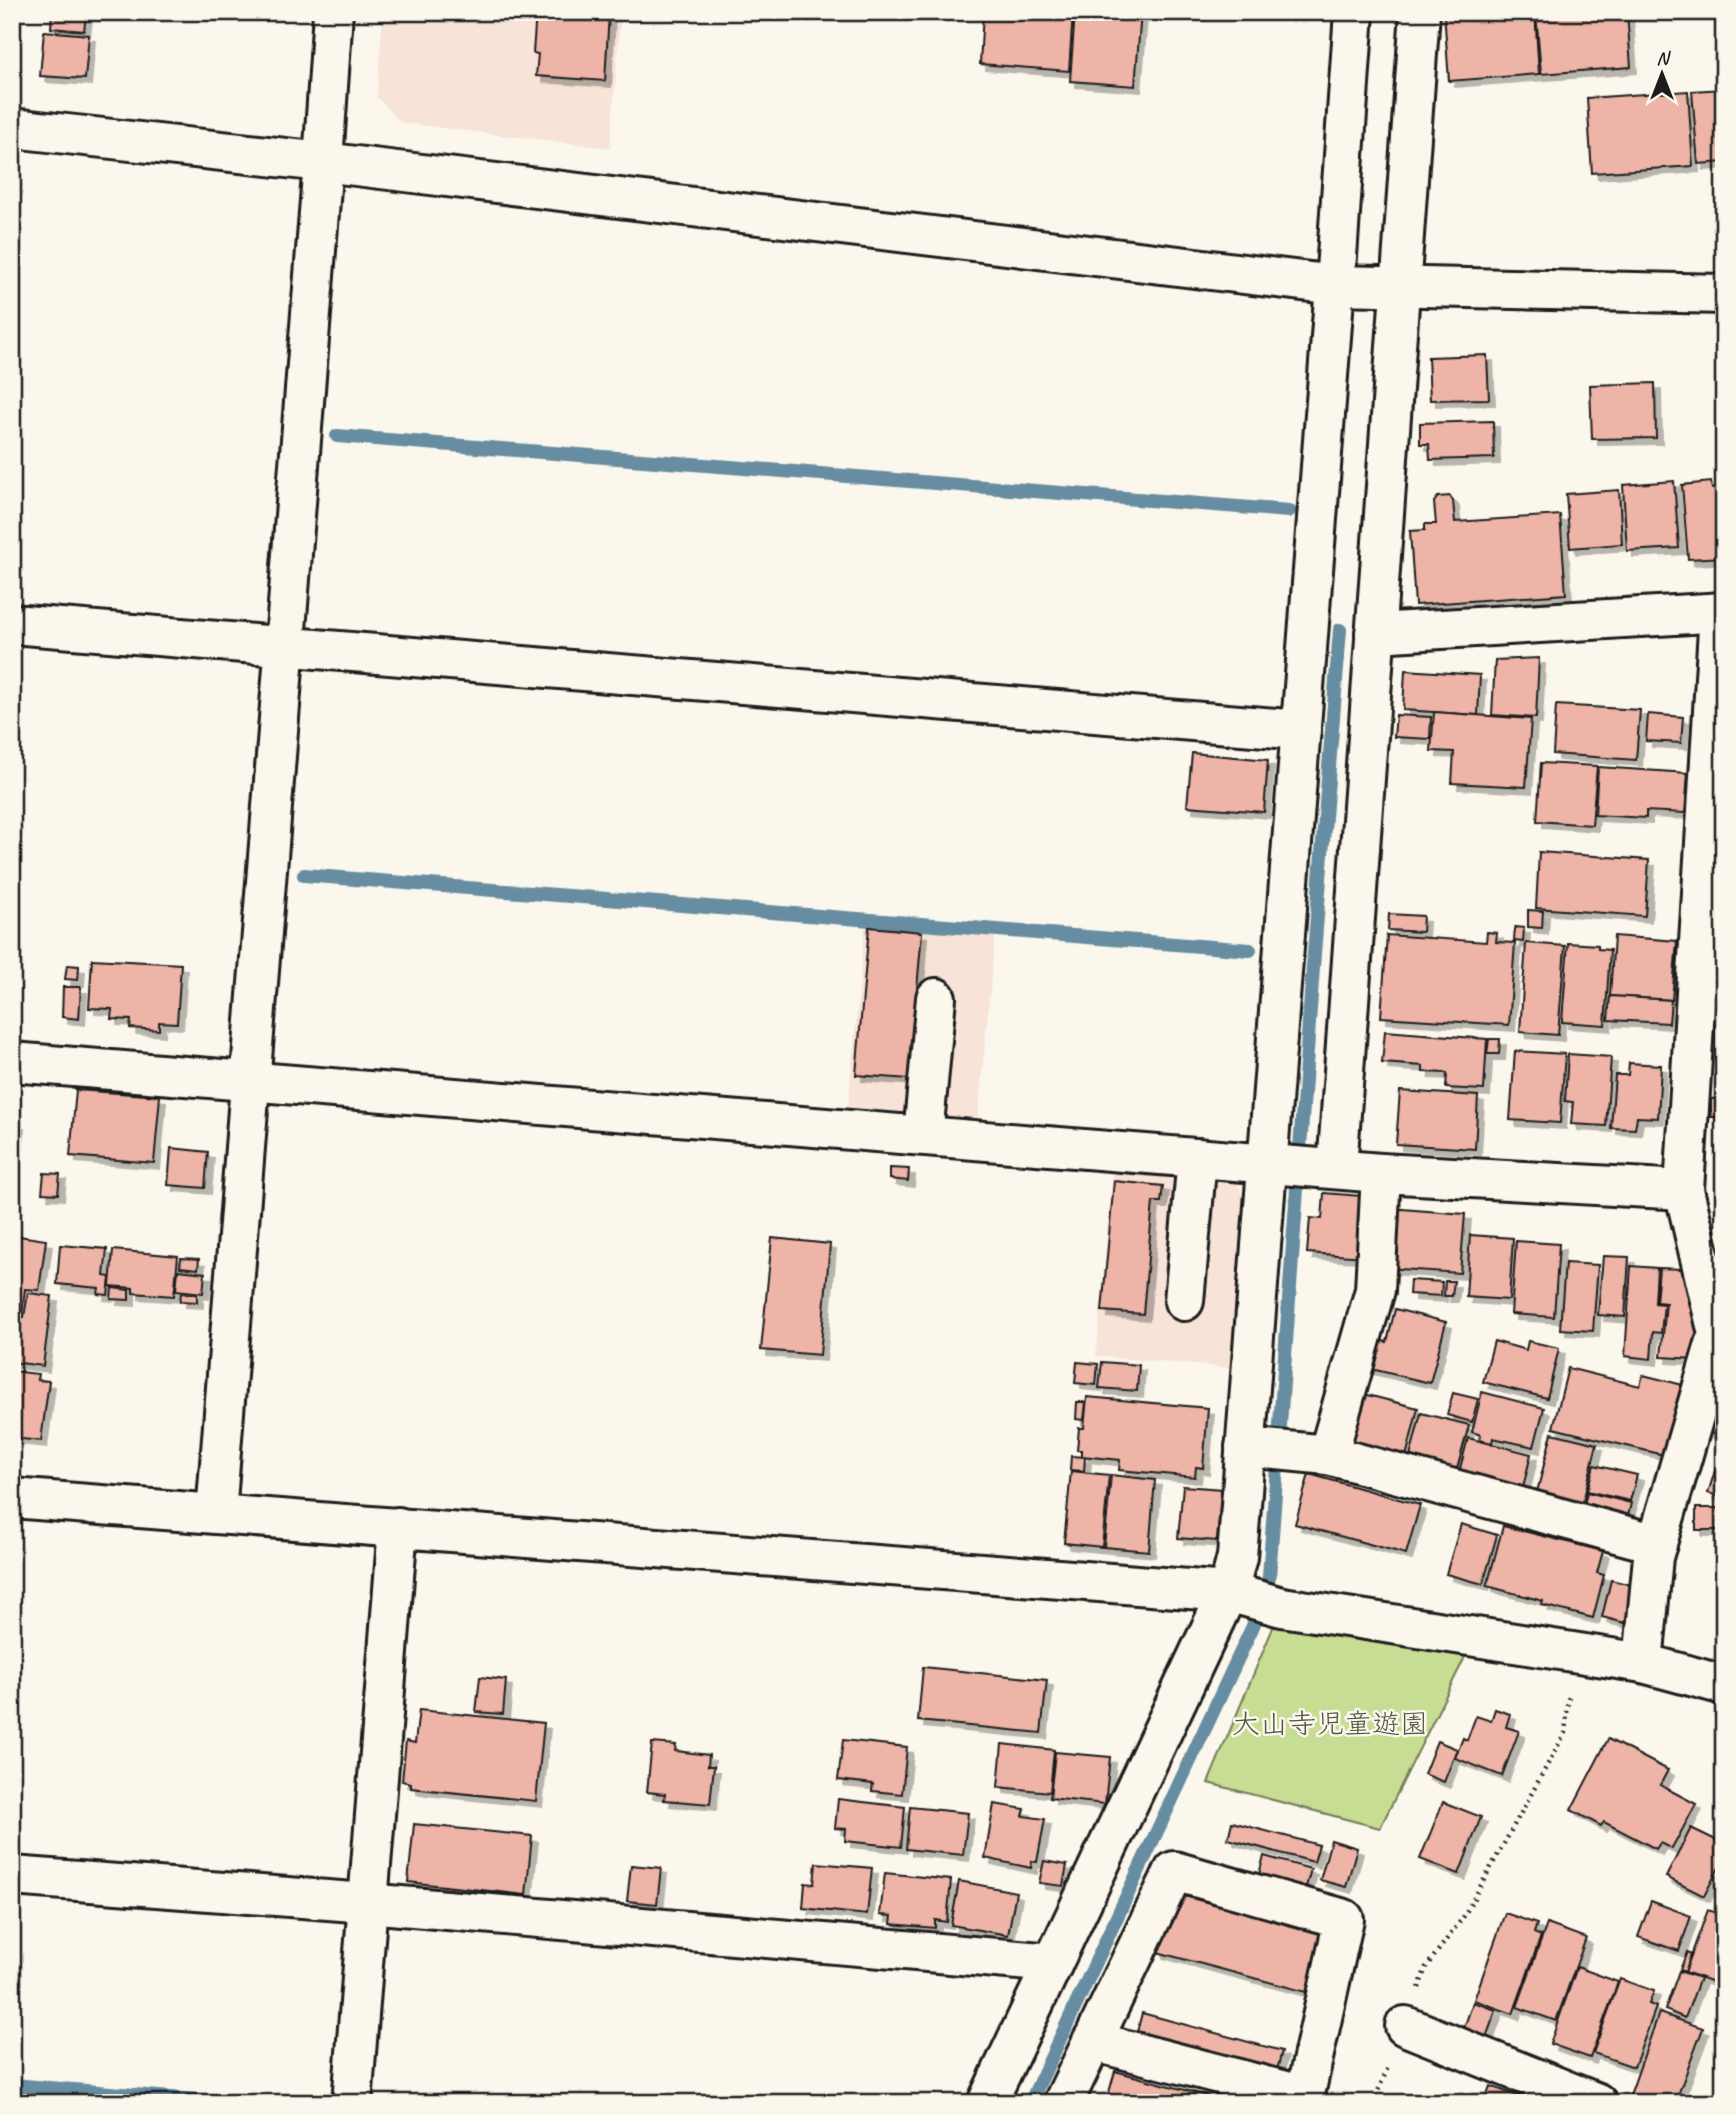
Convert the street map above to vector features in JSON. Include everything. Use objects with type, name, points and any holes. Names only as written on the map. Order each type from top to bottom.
[{"type":"street","points":[[216,1514],[333,12]]},
{"type":"street","points":[[1283,1450],[1302,1166],[1301,730],[1354,12]]},
{"type":"street","points":[[1302,1166],[1375,633],[1420,12]]},
{"type":"street","points":[[12,128],[323,162],[1335,285],[1724,294]]},
{"type":"street","points":[[1375,633],[1721,612],[1712,953],[1684,1190],[1721,1335],[1653,1557],[1643,1663]]},
{"type":"street","points":[[12,624],[1301,730]]},
{"type":"street","points":[[923,1135],[936,998]]},
{"type":"street","points":[[12,1062],[1381,1173],[1684,1190]]},
{"type":"street","points":[[1184,1301],[1197,1158]]},
{"type":"street","points":[[987,2103],[1237,1594],[1237,1557],[1283,1450],[1375,1290],[1381,1173]]},
{"type":"street","points":[[1283,1450],[1657,1544]]},
{"type":"street","points":[[12,1498],[1237,1594],[1282,1608],[1643,1663],[1724,1685]]},
{"type":"street","points":[[352,2103],[398,1527]]},
{"type":"street","points":[[1063,2103],[1092,2041],[1174,1871],[1344,1919],[1304,2099],[1092,2041]]},
{"type":"street","points":[[12,1875],[1054,1963]]},
{"type":"street","points":[[1405,2026],[1597,2103]]},
{"type":"path","points":[[1405,2026],[1426,1968],[1464,1916],[1564,1733],[1574,1653]]},
{"type":"shaded area","points":[[383,12],[621,12],[610,148],[401,123],[377,97]]},
{"type":"shaded area","points":[[865,925],[995,936],[978,1118],[848,1108]]},
{"type":"shaded area","points":[[1113,1169],[1235,1179],[1246,1200],[1230,1368],[1096,1356]]},
{"type":"green space","name":"大山寺児童遊園","points":[[1274,1625],[1466,1655],[1380,1828],[1208,1783]]},
{"type":"building","points":[[52,12],[86,14],[84,31],[51,28]]},
{"type":"building","points":[[536,12],[609,12],[605,81],[536,76],[538,54],[533,53]]},
{"type":"building","points":[[983,12],[1073,12],[1069,71],[980,64]]},
{"type":"building","points":[[1075,12],[1141,12],[1135,86],[1070,81]]},
{"type":"building","points":[[1444,12],[1535,12],[1539,74],[1449,81]]},
{"type":"building","points":[[1536,12],[1627,12],[1631,67],[1541,74]]},
{"type":"building","points":[[44,31],[89,35],[85,79],[40,76]]},
{"type":"building","points":[[1724,89],[1724,162],[1698,164],[1692,91]]},
{"type":"building","points":[[1688,91],[1693,166],[1592,173],[1587,98]]},
{"type":"building","points":[[1487,355],[1489,399],[1430,400],[1428,357]]},
{"type":"building","points":[[1655,383],[1656,438],[1592,439],[1590,385]]},
{"type":"building","points":[[1493,421],[1494,458],[1430,460],[1429,444],[1420,444],[1420,423]]},
{"type":"building","points":[[1674,481],[1679,548],[1627,551],[1623,485]]},
{"type":"building","points":[[1711,482],[1712,489],[1724,488],[1724,557],[1688,559],[1682,485]]},
{"type":"building","points":[[1619,490],[1622,544],[1570,548],[1566,494]]},
{"type":"building","points":[[1450,496],[1455,522],[1560,515],[1566,594],[1415,605],[1410,531],[1425,530],[1425,524],[1436,524],[1434,502],[1438,497]]},
{"type":"building","points":[[1539,658],[1536,718],[1492,715],[1495,660]]},
{"type":"building","points":[[1405,670],[1480,675],[1478,715],[1403,710]]},
{"type":"building","points":[[1556,705],[1640,710],[1636,760],[1553,754]]},
{"type":"building","points":[[1434,712],[1531,719],[1526,787],[1452,783],[1454,752],[1431,751]]},
{"type":"building","points":[[1648,714],[1683,717],[1681,743],[1646,741]]},
{"type":"building","points":[[1396,715],[1431,717],[1430,739],[1394,737]]},
{"type":"building","points":[[1192,753],[1268,760],[1264,812],[1187,806]]},
{"type":"building","points":[[1541,763],[1597,766],[1592,825],[1537,821]]},
{"type":"building","points":[[1598,767],[1688,773],[1685,813],[1646,811],[1646,818],[1595,815]]},
{"type":"building","points":[[1539,852],[1649,860],[1645,916],[1536,908]]},
{"type":"building","points":[[1528,910],[1543,911],[1542,928],[1528,927]]},
{"type":"building","points":[[1389,914],[1423,916],[1422,932],[1388,930]]},
{"type":"building","points":[[869,927],[922,932],[909,1079],[856,1075]]},
{"type":"building","points":[[1515,927],[1524,928],[1523,942],[1514,941]]},
{"type":"building","points":[[1487,932],[1497,933],[1496,942],[1515,943],[1509,1025],[1381,1017],[1387,935],[1486,942]]},
{"type":"building","points":[[1614,936],[1677,941],[1672,1000],[1610,996]]},
{"type":"building","points":[[1526,943],[1565,946],[1558,1035],[1520,1032]]},
{"type":"building","points":[[1568,943],[1598,945],[1598,949],[1610,950],[1605,1025],[1562,1022]]},
{"type":"building","points":[[92,959],[181,964],[177,1023],[159,1022],[159,1030],[130,1028],[131,1020],[111,1019],[112,1009],[89,1008]]},
{"type":"building","points":[[67,965],[79,966],[78,980],[65,979]]},
{"type":"building","points":[[63,987],[81,987],[79,1019],[62,1017]]},
{"type":"building","points":[[1720,992],[1724,992],[1723,1026]]},
{"type":"building","points":[[1610,996],[1671,1000],[1669,1023],[1608,1020]]},
{"type":"building","points":[[1385,1031],[1487,1039],[1484,1090],[1446,1088],[1447,1073],[1423,1072],[1423,1066],[1382,1063]]},
{"type":"building","points":[[1489,1039],[1500,1039],[1499,1054],[1487,1054]]},
{"type":"building","points":[[1515,1051],[1565,1054],[1560,1123],[1510,1120]]},
{"type":"building","points":[[1568,1054],[1611,1057],[1606,1126],[1571,1124],[1573,1102],[1565,1101]]},
{"type":"building","points":[[1629,1063],[1661,1065],[1658,1118],[1637,1117],[1635,1129],[1611,1128],[1615,1075],[1628,1075]]},
{"type":"building","points":[[76,1090],[160,1096],[154,1163],[70,1156]]},
{"type":"building","points":[[1400,1091],[1478,1096],[1475,1149],[1396,1144]]},
{"type":"building","points":[[1724,1098],[1724,1117],[1711,1117],[1711,1099]]},
{"type":"building","points":[[12,1122],[18,1123],[14,1172],[12,1172]]},
{"type":"building","points":[[171,1148],[208,1152],[205,1188],[168,1185]]},
{"type":"building","points":[[890,1168],[909,1169],[908,1181],[890,1179]]},
{"type":"building","points":[[44,1173],[60,1174],[58,1194],[42,1193]]},
{"type":"building","points":[[1114,1181],[1163,1186],[1161,1202],[1153,1202],[1143,1314],[1102,1311]]},
{"type":"building","points":[[1324,1193],[1361,1196],[1366,1257],[1307,1253],[1310,1218],[1322,1219]]},
{"type":"building","points":[[1389,1208],[1465,1214],[1460,1273],[1385,1268]]},
{"type":"building","points":[[12,1235],[46,1240],[39,1290],[25,1289],[22,1314],[12,1312]]},
{"type":"building","points":[[1470,1235],[1513,1238],[1509,1300],[1466,1297]]},
{"type":"building","points":[[772,1238],[830,1244],[820,1355],[761,1350]]},
{"type":"building","points":[[1516,1241],[1559,1244],[1554,1317],[1511,1314]]},
{"type":"building","points":[[60,1245],[107,1249],[104,1276],[110,1277],[108,1295],[98,1294],[99,1288],[57,1284]]},
{"type":"building","points":[[113,1250],[178,1256],[174,1296],[133,1293],[133,1288],[110,1286]]},
{"type":"building","points":[[1603,1256],[1629,1257],[1625,1317],[1598,1315]]},
{"type":"building","points":[[181,1258],[199,1259],[198,1269],[180,1267]]},
{"type":"building","points":[[1565,1263],[1598,1265],[1593,1331],[1560,1329]]},
{"type":"building","points":[[1631,1266],[1657,1268],[1655,1303],[1664,1304],[1661,1333],[1653,1332],[1651,1359],[1625,1356]]},
{"type":"building","points":[[1659,1268],[1682,1269],[1698,1332],[1696,1359],[1661,1357],[1666,1303],[1656,1302]]},
{"type":"building","points":[[178,1270],[205,1273],[203,1293],[176,1290]]},
{"type":"building","points":[[1410,1280],[1442,1282],[1441,1296],[1409,1294]]},
{"type":"building","points":[[1445,1281],[1454,1281],[1452,1296],[1444,1296]]},
{"type":"building","points":[[112,1288],[129,1290],[129,1300],[111,1299]]},
{"type":"building","points":[[28,1293],[52,1296],[43,1366],[12,1362],[12,1316],[24,1317]]},
{"type":"building","points":[[181,1293],[197,1294],[197,1302],[180,1301]]},
{"type":"building","points":[[1395,1309],[1446,1322],[1430,1383],[1367,1368],[1374,1339],[1387,1342]]},
{"type":"building","points":[[1494,1341],[1526,1350],[1528,1341],[1559,1348],[1547,1398],[1483,1382]]},
{"type":"building","points":[[1077,1362],[1098,1364],[1096,1385],[1075,1383]]},
{"type":"building","points":[[1102,1362],[1139,1365],[1137,1391],[1099,1388]]},
{"type":"building","points":[[1568,1368],[1640,1386],[1643,1375],[1687,1386],[1668,1456],[1553,1428]]},
{"type":"building","points":[[12,1371],[38,1374],[37,1380],[49,1381],[41,1441],[12,1438]]},
{"type":"building","points":[[1482,1392],[1544,1408],[1534,1447],[1493,1438],[1492,1443],[1480,1440],[1481,1435],[1472,1432]]},
{"type":"building","points":[[1360,1393],[1418,1408],[1404,1465],[1346,1447]]},
{"type":"building","points":[[1453,1393],[1478,1399],[1472,1422],[1447,1415]]},
{"type":"building","points":[[1087,1397],[1208,1408],[1203,1468],[1196,1467],[1195,1477],[1119,1470],[1120,1460],[1082,1456],[1082,1450],[1077,1450],[1079,1428],[1084,1428]]},
{"type":"building","points":[[1077,1402],[1086,1402],[1084,1420],[1076,1419]]},
{"type":"building","points":[[1709,1405],[1723,1410],[1720,1417],[1724,1418],[1724,1437],[1701,1430]]},
{"type":"building","points":[[1421,1413],[1469,1425],[1457,1469],[1410,1457]]},
{"type":"building","points":[[1552,1433],[1597,1444],[1580,1514],[1536,1496]]},
{"type":"building","points":[[1468,1438],[1531,1454],[1522,1492],[1458,1476]]},
{"type":"building","points":[[1724,1442],[1724,1498],[1708,1493]]},
{"type":"building","points":[[1071,1456],[1085,1457],[1084,1471],[1070,1470]]},
{"type":"building","points":[[1594,1465],[1637,1475],[1630,1501],[1587,1491]]},
{"type":"building","points":[[1071,1471],[1109,1475],[1102,1547],[1064,1543]]},
{"type":"building","points":[[1309,1474],[1420,1505],[1406,1554],[1295,1524]]},
{"type":"building","points":[[1111,1475],[1155,1480],[1149,1551],[1104,1547]]},
{"type":"building","points":[[1183,1486],[1222,1489],[1217,1541],[1178,1538]]},
{"type":"building","points":[[1587,1492],[1631,1503],[1626,1525],[1582,1514]]},
{"type":"building","points":[[1696,1508],[1724,1508],[1724,1530],[1696,1530]]},
{"type":"building","points":[[1461,1524],[1497,1535],[1483,1584],[1446,1574]]},
{"type":"building","points":[[1503,1526],[1603,1551],[1597,1573],[1604,1575],[1593,1618],[1542,1605],[1543,1601],[1487,1586]]},
{"type":"building","points":[[1611,1580],[1635,1586],[1625,1623],[1602,1617]]},
{"type":"building","points":[[923,1667],[1047,1680],[1041,1733],[918,1721]]},
{"type":"building","points":[[480,1677],[506,1680],[503,1714],[476,1712]]},
{"type":"building","points":[[1495,1709],[1510,1714],[1506,1727],[1519,1731],[1502,1776],[1455,1758],[1463,1738],[1467,1740],[1476,1716],[1491,1721]]},
{"type":"building","points":[[419,1710],[544,1723],[536,1801],[411,1788],[411,1783],[402,1781],[406,1741],[415,1743]]},
{"type":"building","points":[[1608,1739],[1668,1770],[1660,1785],[1696,1804],[1672,1849],[1660,1843],[1656,1849],[1604,1822],[1601,1826],[1571,1810]]},
{"type":"building","points":[[843,1740],[907,1747],[902,1794],[872,1791],[873,1784],[838,1780]]},
{"type":"building","points":[[1437,1741],[1457,1749],[1444,1782],[1424,1774]]},
{"type":"building","points":[[652,1743],[676,1745],[675,1751],[709,1755],[708,1766],[714,1766],[710,1804],[664,1800],[665,1794],[647,1792]]},
{"type":"building","points":[[1002,1744],[1054,1750],[1050,1792],[998,1787]]},
{"type":"building","points":[[1055,1752],[1110,1757],[1105,1804],[1050,1798]]},
{"type":"building","points":[[838,1799],[905,1807],[901,1847],[845,1841],[846,1829],[835,1828]]},
{"type":"building","points":[[1443,1802],[1481,1817],[1459,1874],[1420,1859]]},
{"type":"building","points":[[994,1804],[1025,1809],[1023,1816],[1045,1819],[1037,1862],[1032,1861],[1031,1868],[985,1858]]},
{"type":"building","points":[[910,1807],[968,1813],[963,1855],[906,1849]]},
{"type":"building","points":[[1232,1822],[1319,1845],[1314,1862],[1228,1839]]},
{"type":"building","points":[[414,1824],[532,1836],[526,1895],[408,1882]]},
{"type":"building","points":[[1691,1828],[1724,1844],[1724,1858],[1704,1896],[1666,1877]]},
{"type":"building","points":[[1331,1840],[1357,1848],[1346,1887],[1320,1880]]},
{"type":"building","points":[[1264,1856],[1311,1869],[1306,1887],[1259,1874]]},
{"type":"building","points":[[1044,1861],[1067,1865],[1063,1886],[1039,1883]]},
{"type":"building","points":[[816,1863],[872,1868],[867,1915],[803,1908],[805,1883],[814,1884]]},
{"type":"building","points":[[631,1865],[661,1868],[657,1904],[627,1901]]},
{"type":"building","points":[[885,1873],[951,1880],[947,1922],[935,1920],[935,1928],[891,1924],[892,1916],[880,1915]]},
{"type":"building","points":[[959,1881],[1016,1892],[1008,1935],[951,1925]]},
{"type":"building","points":[[1173,1893],[1333,1936],[1317,1995],[1157,1952]]},
{"type":"building","points":[[1651,1901],[1691,1916],[1679,1951],[1638,1937]]},
{"type":"building","points":[[1708,1910],[1724,1916],[1724,1986],[1685,1972]]},
{"type":"building","points":[[1505,1913],[1537,1924],[1534,1933],[1541,1936],[1513,2014],[1474,2000]]},
{"type":"building","points":[[1547,1924],[1586,1938],[1556,2021],[1517,2007]]},
{"type":"building","points":[[1687,1952],[1691,1954],[1685,1972],[1680,1970]]},
{"type":"building","points":[[1577,1967],[1618,1982],[1590,2058],[1550,2044]]},
{"type":"building","points":[[1679,1971],[1700,1978],[1685,2018],[1665,2010]]},
{"type":"building","points":[[1620,1979],[1654,1991],[1649,2004],[1656,2007],[1634,2067],[1593,2053]]},
{"type":"building","points":[[1473,2002],[1496,2010],[1484,2043],[1462,2034]]},
{"type":"building","points":[[1142,2013],[1282,2051],[1277,2070],[1137,2032]]},
{"type":"building","points":[[1659,2013],[1703,2028],[1675,2103],[1641,2103],[1629,2098]]},
{"type":"building","points":[[1115,2071],[1233,2103],[1106,2103]]},
{"type":"building","points":[[1490,2086],[1538,2103],[1484,2103]]},
{"type":"waterway","points":[[337,436],[1289,511]]},
{"type":"waterway","points":[[1030,2103],[1253,1626],[1269,1577],[1340,630]]},
{"type":"waterway","points":[[304,875],[1250,950]]},
{"type":"waterway","points":[[12,2085],[233,2103]]}]
